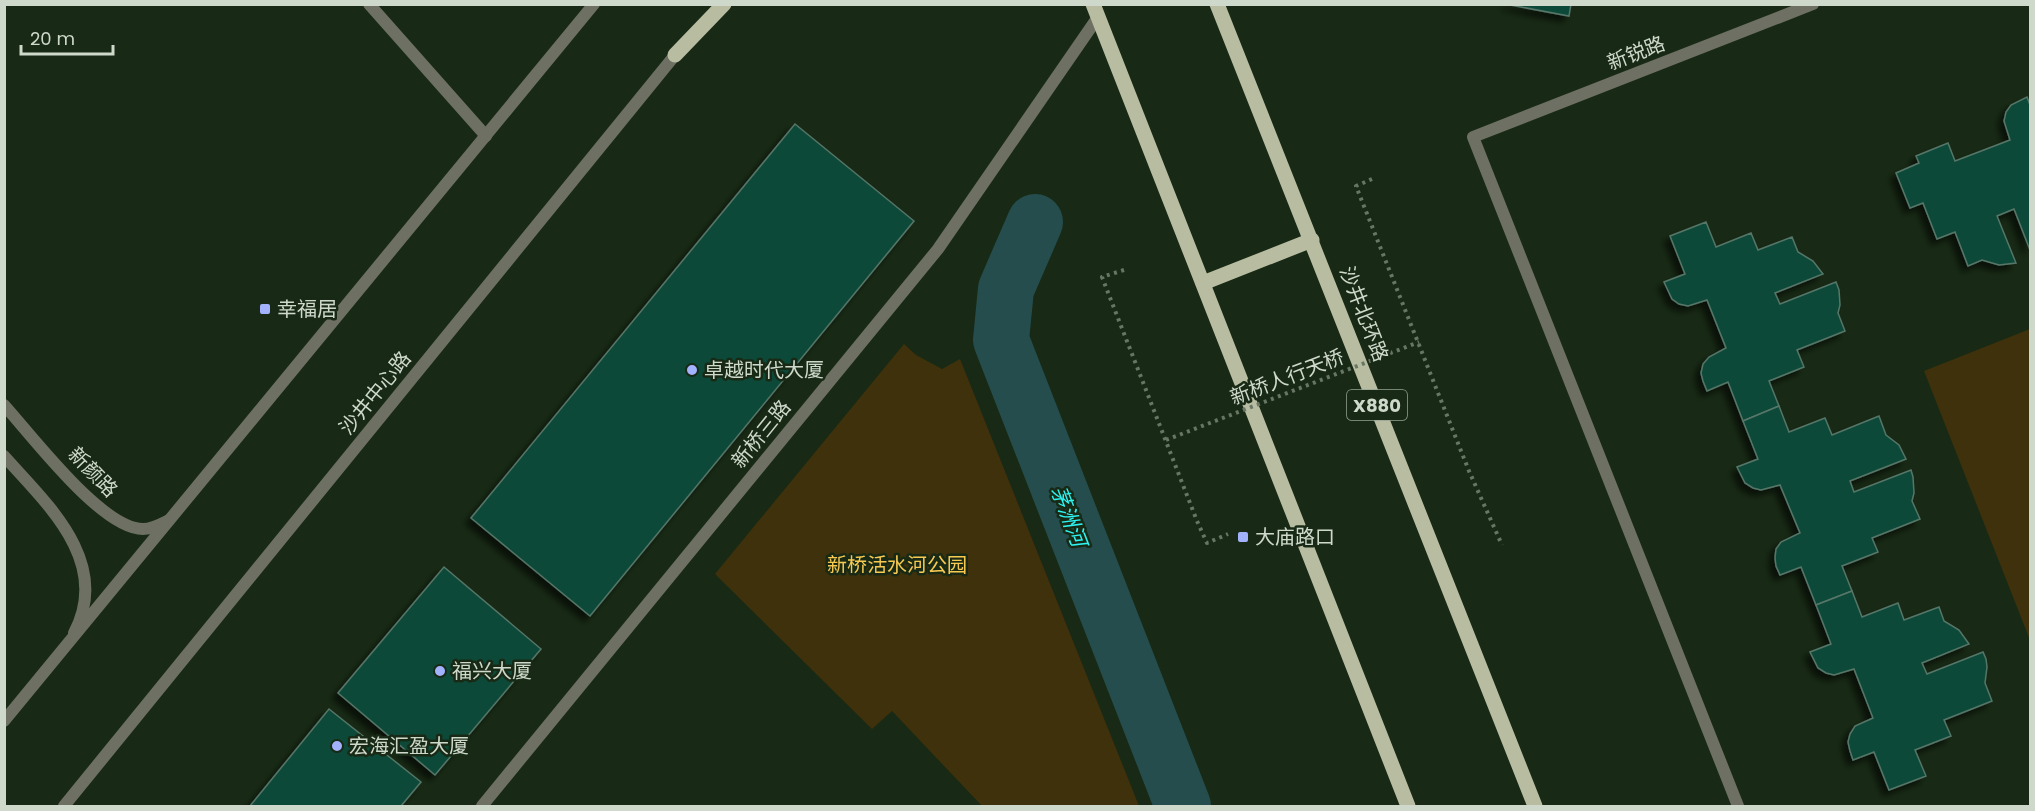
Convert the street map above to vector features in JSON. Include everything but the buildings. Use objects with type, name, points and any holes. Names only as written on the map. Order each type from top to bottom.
[{"type":"main road","points":[[675,55],[724,4]]},
{"type":"main road","name":"沙井北环路","points":[[1217,4],[1535,807]]},
{"type":"main road","points":[[1094,9],[1408,807]]},
{"type":"main road","points":[[1203,283],[1312,240]]},
{"type":"street","points":[[369,4],[486,136]]},
{"type":"street","points":[[4,721],[594,4]]},
{"type":"street","name":"沙井中心路","points":[[64,807],[717,4]]},
{"type":"street","name":"新锐路","points":[[1738,807],[1473,137],[1813,4]]},
{"type":"street","name":"新桥三路","points":[[482,807],[938,249],[1094,9]]},
{"type":"street","name":"新颜路","points":[[4,405],[103,512],[131,527],[144,529],[171,519]]},
{"type":"street","points":[[4,456],[63,523],[74,542],[81,562],[84,603],[80,621],[68,643]]},
{"type":"path","points":[[1372,179],[1356,186],[1469,471],[1502,545]]},
{"type":"path","points":[[1124,270],[1102,277],[1197,521],[1207,543],[1228,534]]},
{"type":"path","name":"新桥人行天桥","points":[[1166,440],[1419,342]]},
{"type":"green space","points":[[2030,329],[2030,640],[1924,371]]},
{"type":"green space","name":"新桥活水河公园","points":[[904,344],[916,355],[942,369],[960,359],[1139,806],[982,806],[892,711],[872,729],[715,574]]},
{"type":"waterway","name":"茅洲河","points":[[1035,222],[1006,289],[1001,340],[1183,806]]},
{"type":"place","name":"幸福居","points":[[265,309]]},
{"type":"place","name":"卓越时代大厦","points":[[692,370]]},
{"type":"place","name":"大庙路口","points":[[1243,537]]},
{"type":"place","name":"福兴大厦","points":[[440,671]]},
{"type":"place","name":"宏海汇盈大厦","points":[[337,746]]}]
